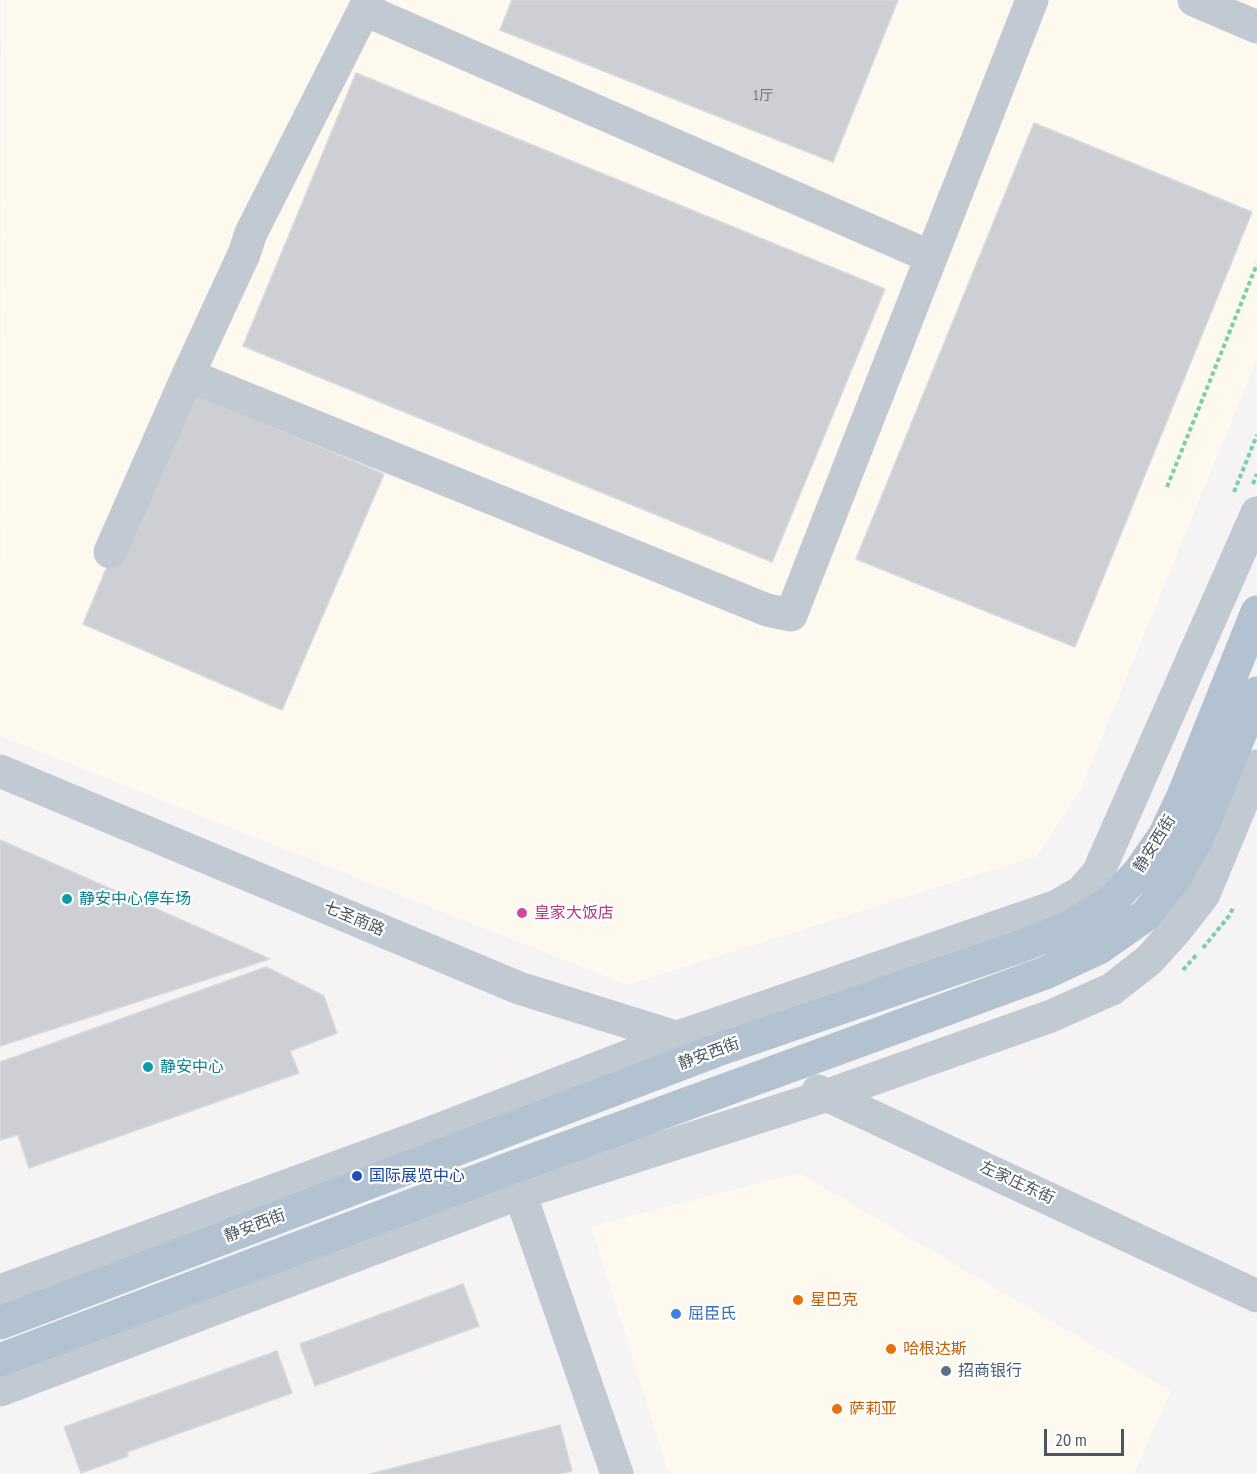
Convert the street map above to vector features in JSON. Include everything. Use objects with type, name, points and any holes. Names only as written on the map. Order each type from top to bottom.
[{"type":"main road","name":"静安西街","points":[[0,1323],[715,1052],[1019,947],[1070,927],[1113,900],[1139,872],[1164,836],[1183,796],[1257,612]]},
{"type":"main road","name":"静安西街","points":[[0,1360],[515,1181],[776,1071],[1045,973],[1099,948],[1146,915],[1176,877],[1198,837],[1257,693]]},
{"type":"street","points":[[188,375],[767,610],[790,615],[1032,0]]},
{"type":"street","points":[[1194,0],[1257,27]]},
{"type":"street","points":[[110,552],[244,254],[251,233],[367,5],[931,257]]},
{"type":"street","points":[[0,1291],[422,1136],[678,1037],[1057,906],[1081,892],[1098,873],[1247,499]]},
{"type":"street","points":[[0,1390],[515,1181],[828,1095],[1051,1016],[1112,989],[1149,960],[1204,894],[1257,766]]},
{"type":"street","name":"七圣南路","points":[[0,771],[519,988],[678,1037],[715,1052]]},
{"type":"street","name":"左家庄东街","points":[[776,1071],[1257,1296]]},
{"type":"street","points":[[515,1181],[617,1474]]},
{"type":"path","points":[[1167,487],[1257,264]]},
{"type":"path","points":[[1247,499],[1256,438]]},
{"type":"path","points":[[1247,499],[1257,474]]},
{"type":"path","points":[[1178,973],[1188,966],[1229,916],[1237,898]]},
{"type":"shaded area","points":[[1,0],[1257,0],[1257,359],[1080,791],[1037,856],[627,985],[0,736]]},
{"type":"shaded area","points":[[799,1173],[1171,1391],[1134,1474],[669,1474],[591,1226]]},
{"type":"building","points":[[512,0],[898,0],[833,162],[500,30]]},
{"type":"building","points":[[356,73],[885,289],[772,562],[243,346]]},
{"type":"building","points":[[1034,123],[1252,212],[1075,647],[856,559]]},
{"type":"building","points":[[182,388],[384,474],[282,710],[83,624]]},
{"type":"building","name":"静安中心停车场","points":[[0,840],[270,959],[0,1046]]},
{"type":"building","name":"静安中心","points":[[266,967],[324,996],[337,1033],[290,1051],[299,1073],[29,1168],[18,1135],[0,1140],[0,1062]]},
{"type":"building","points":[[463,1284],[479,1326],[315,1386],[300,1344]]},
{"type":"building","points":[[277,1351],[292,1393],[127,1452],[128,1456],[81,1473],[64,1427]]},
{"type":"building","points":[[560,1425],[572,1471],[559,1474],[370,1474]]},
{"type":"place","name":"静安中心停车场","points":[[67,899]]},
{"type":"place","name":"皇家大饭店","points":[[522,913]]},
{"type":"place","name":"静安中心","points":[[148,1067]]},
{"type":"place","name":"国际展览中心","points":[[357,1176]]},
{"type":"place","name":"星巴克","points":[[798,1300]]},
{"type":"place","name":"屈臣氏","points":[[676,1314]]},
{"type":"place","name":"哈根达斯","points":[[891,1349]]},
{"type":"place","name":"招商银行","points":[[946,1371]]},
{"type":"place","name":"萨莉亚","points":[[837,1409]]}]
